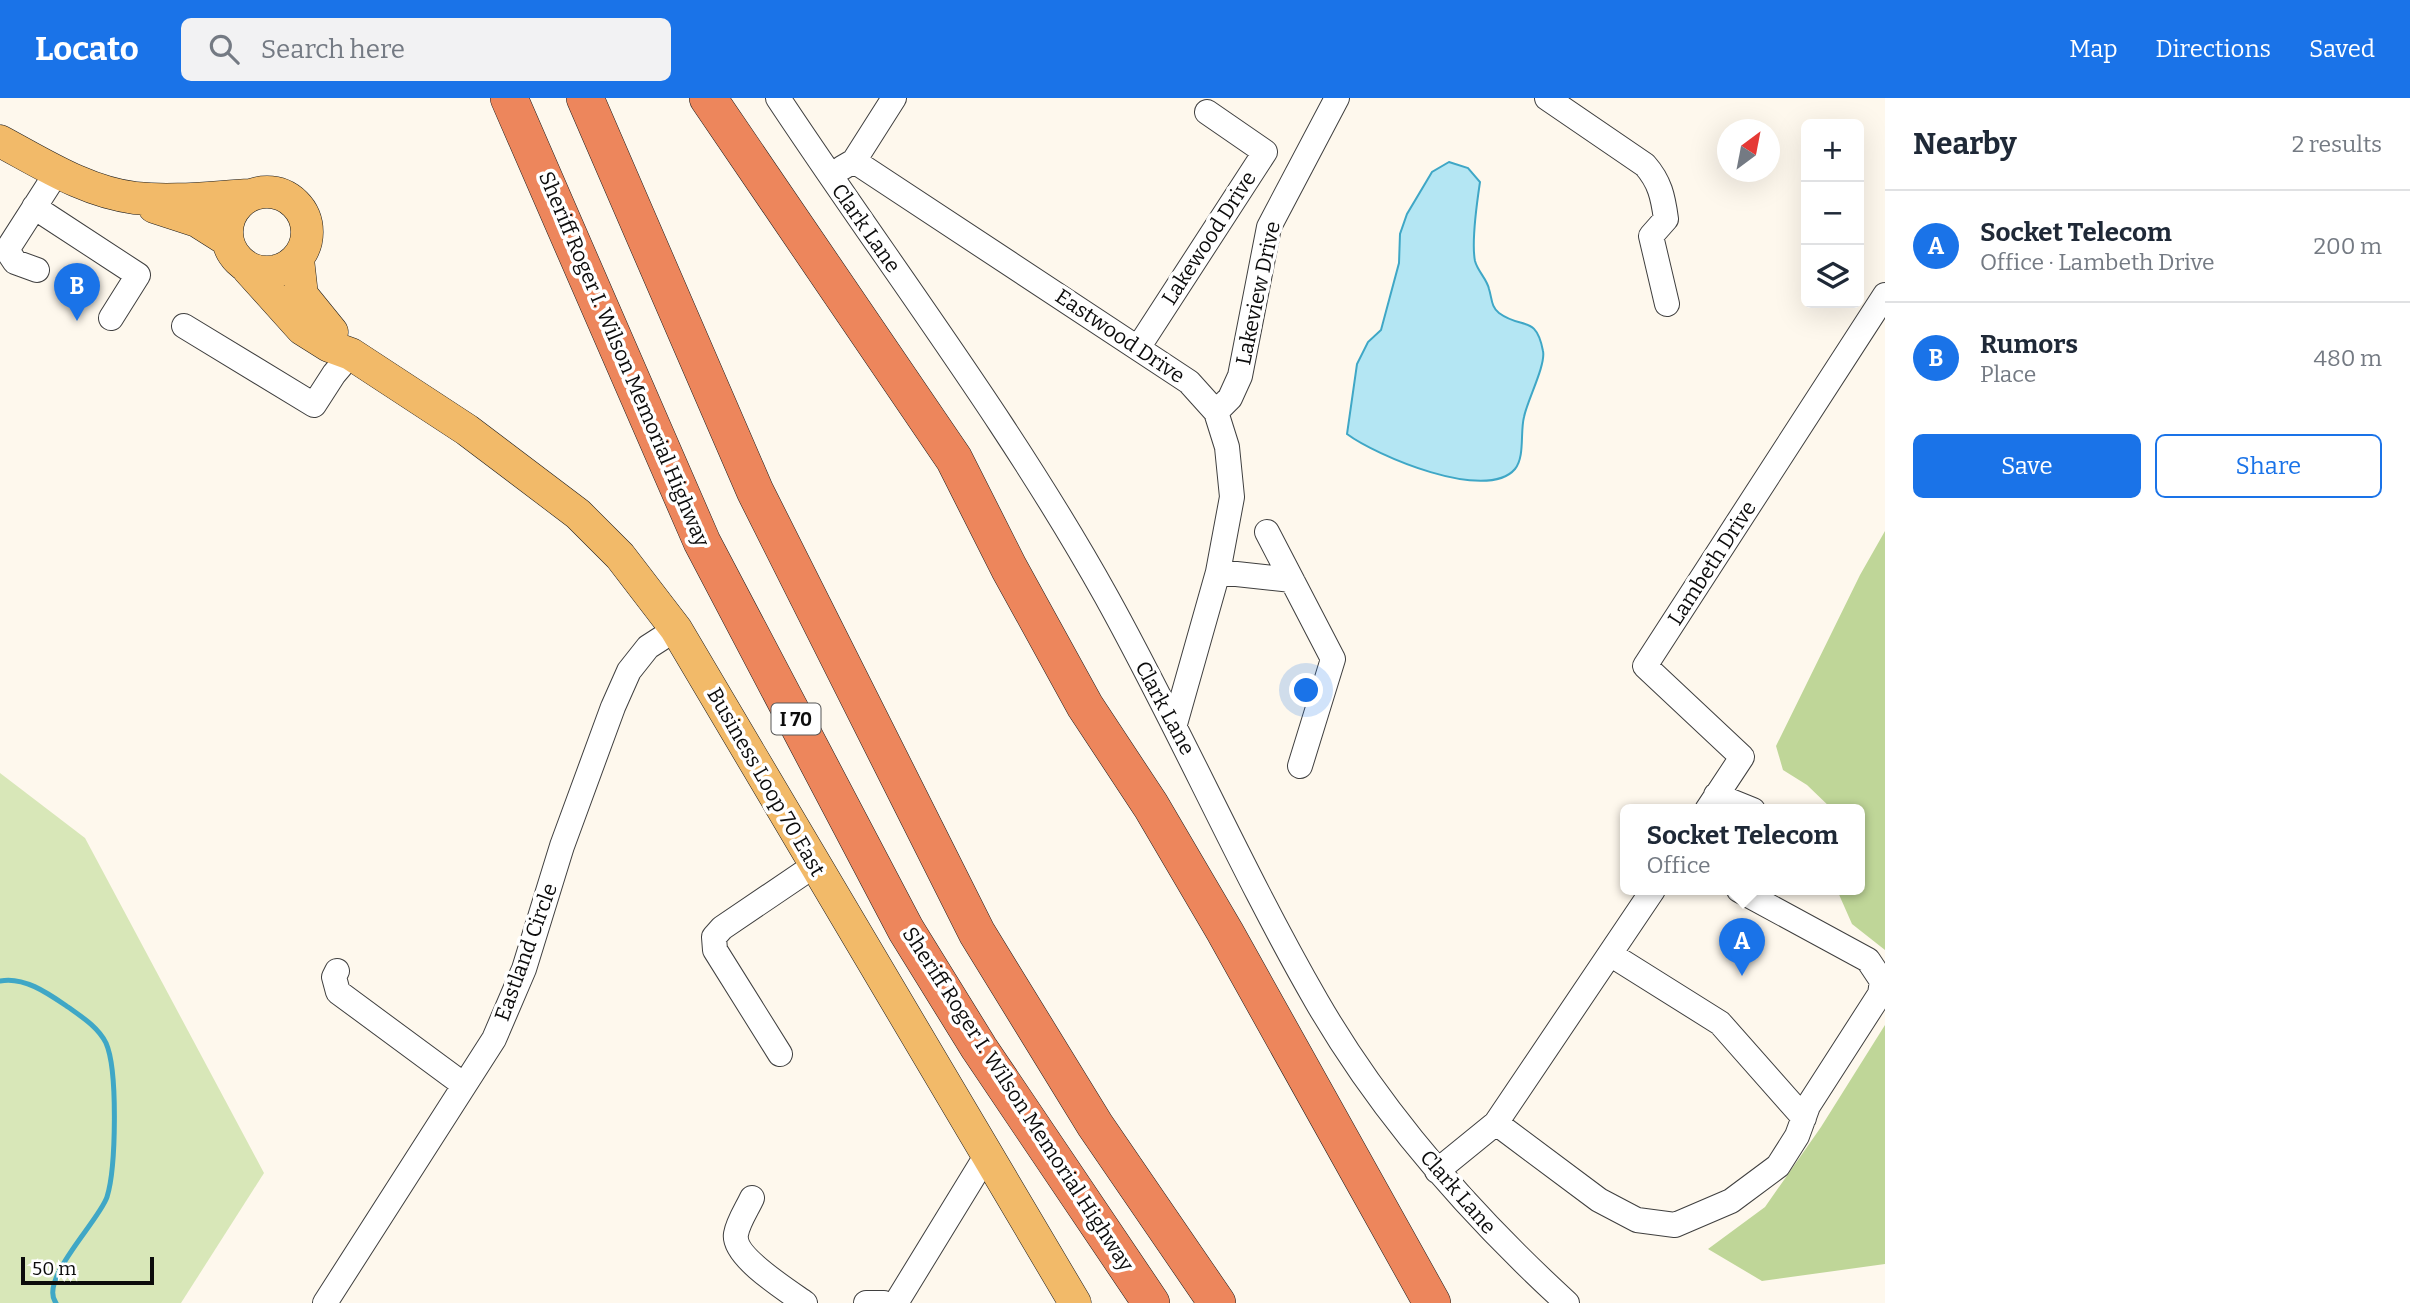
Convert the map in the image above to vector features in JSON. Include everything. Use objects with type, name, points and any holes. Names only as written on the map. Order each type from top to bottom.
[{"type":"highway","name":"Sheriff Roger I. Wilson Memorial Highway","points":[[509,98],[702,541],[906,930],[979,1048],[1151,1303]]},
{"type":"highway","points":[[585,98],[755,491],[977,933],[1095,1125],[1217,1303]]},
{"type":"highway","points":[[708,98],[954,459],[1009,568],[1085,706],[1151,806],[1218,920],[1432,1303]]},
{"type":"main road","points":[[0,141],[88,186],[134,198],[163,212],[197,221],[227,240]]},
{"type":"main road","points":[[134,198],[250,195],[268,191],[285,196],[299,208],[307,224],[307,233],[298,259],[284,270],[266,273],[248,269],[234,257],[227,240],[227,222],[235,206],[250,195]]},
{"type":"main road","name":"Business Loop 70 East","points":[[298,259],[302,295],[351,354]]},
{"type":"main road","name":"Business Loop 70 East","points":[[248,269],[302,329],[329,346],[351,354],[467,430],[578,514],[620,556],[676,629],[1075,1303]]},
{"type":"street","name":"Clark Lane","points":[[778,98],[973,380],[1047,493],[1175,724],[1318,1004],[1376,1091],[1437,1171],[1494,1234],[1567,1303]]},
{"type":"street","points":[[829,175],[854,161],[894,98]]},
{"type":"street","name":"Lakeview Drive","points":[[1216,412],[1230,398],[1240,376],[1272,218],[1337,98]]},
{"type":"street","points":[[1547,98],[1645,165],[1655,176],[1662,188],[1666,219],[1651,236],[1667,303]]},
{"type":"street","name":"Lakewood Drive","points":[[1138,348],[1265,152],[1207,112]]},
{"type":"street","name":"Eastwood Drive","points":[[854,161],[1189,382],[1216,412],[1227,447],[1232,497],[1218,572],[1175,724]]},
{"type":"street","points":[[37,270],[15,262],[7,250],[57,172]]},
{"type":"street","points":[[34,207],[138,275],[111,318]]},
{"type":"street","name":"Lambeth Drive","points":[[1712,802],[1742,757],[1645,666],[1885,295]]},
{"type":"street","points":[[184,326],[314,405],[329,380],[351,354]]},
{"type":"street","points":[[1267,532],[1333,659],[1300,766]]},
{"type":"street","points":[[1218,572],[1293,580]]},
{"type":"street","name":"Eastland Circle","points":[[325,1303],[494,1039],[512,1002],[562,846],[629,671],[648,647],[676,629]]},
{"type":"street","points":[[780,1054],[715,950],[714,937],[722,928],[815,865]]},
{"type":"street","points":[[1437,1171],[1496,1123],[1650,895]]},
{"type":"street","points":[[1496,1123],[1599,1200],[1637,1220],[1675,1225],[1731,1201],[1778,1166],[1797,1136],[1808,1106],[1880,994],[1882,981],[1868,960],[1748,895]]},
{"type":"street","points":[[1610,954],[1720,1023],[1804,1118]]},
{"type":"street","points":[[337,971],[334,977],[338,992],[464,1085]]},
{"type":"street","points":[[895,1303],[986,1156]]},
{"type":"street","points":[[752,1198],[736,1233],[736,1245],[754,1264],[805,1303]]},
{"type":"street","points":[[866,1303],[884,1303]]},
{"type":"green space","points":[[1885,531],[1885,950],[1852,924],[1839,895],[1865,895],[1865,804],[1827,804],[1807,785],[1783,770],[1776,746],[1860,575]]},
{"type":"green space","points":[[0,773],[85,838],[264,1173],[181,1303],[0,1303]]},
{"type":"green space","points":[[1885,1025],[1885,1264],[1762,1281],[1708,1249],[1765,1207],[1821,1127]]},
{"type":"water","points":[[1449,162],[1468,168],[1480,182],[1474,253],[1476,265],[1488,285],[1494,308],[1507,318],[1532,327],[1540,339],[1543,351],[1542,365],[1524,417],[1518,464],[1501,478],[1480,481],[1431,472],[1405,463],[1347,434],[1357,364],[1368,342],[1381,330],[1399,263],[1400,234],[1407,214],[1432,172]]},
{"type":"waterway","points":[[0,981],[27,984],[68,1007],[99,1032],[110,1056],[114,1119],[107,1197],[55,1280],[53,1293],[56,1303]]},
{"type":"place","name":"Rumors","points":[[77,321]]},
{"type":"place","name":"Socket Telecom","points":[[1742,976]]}]
